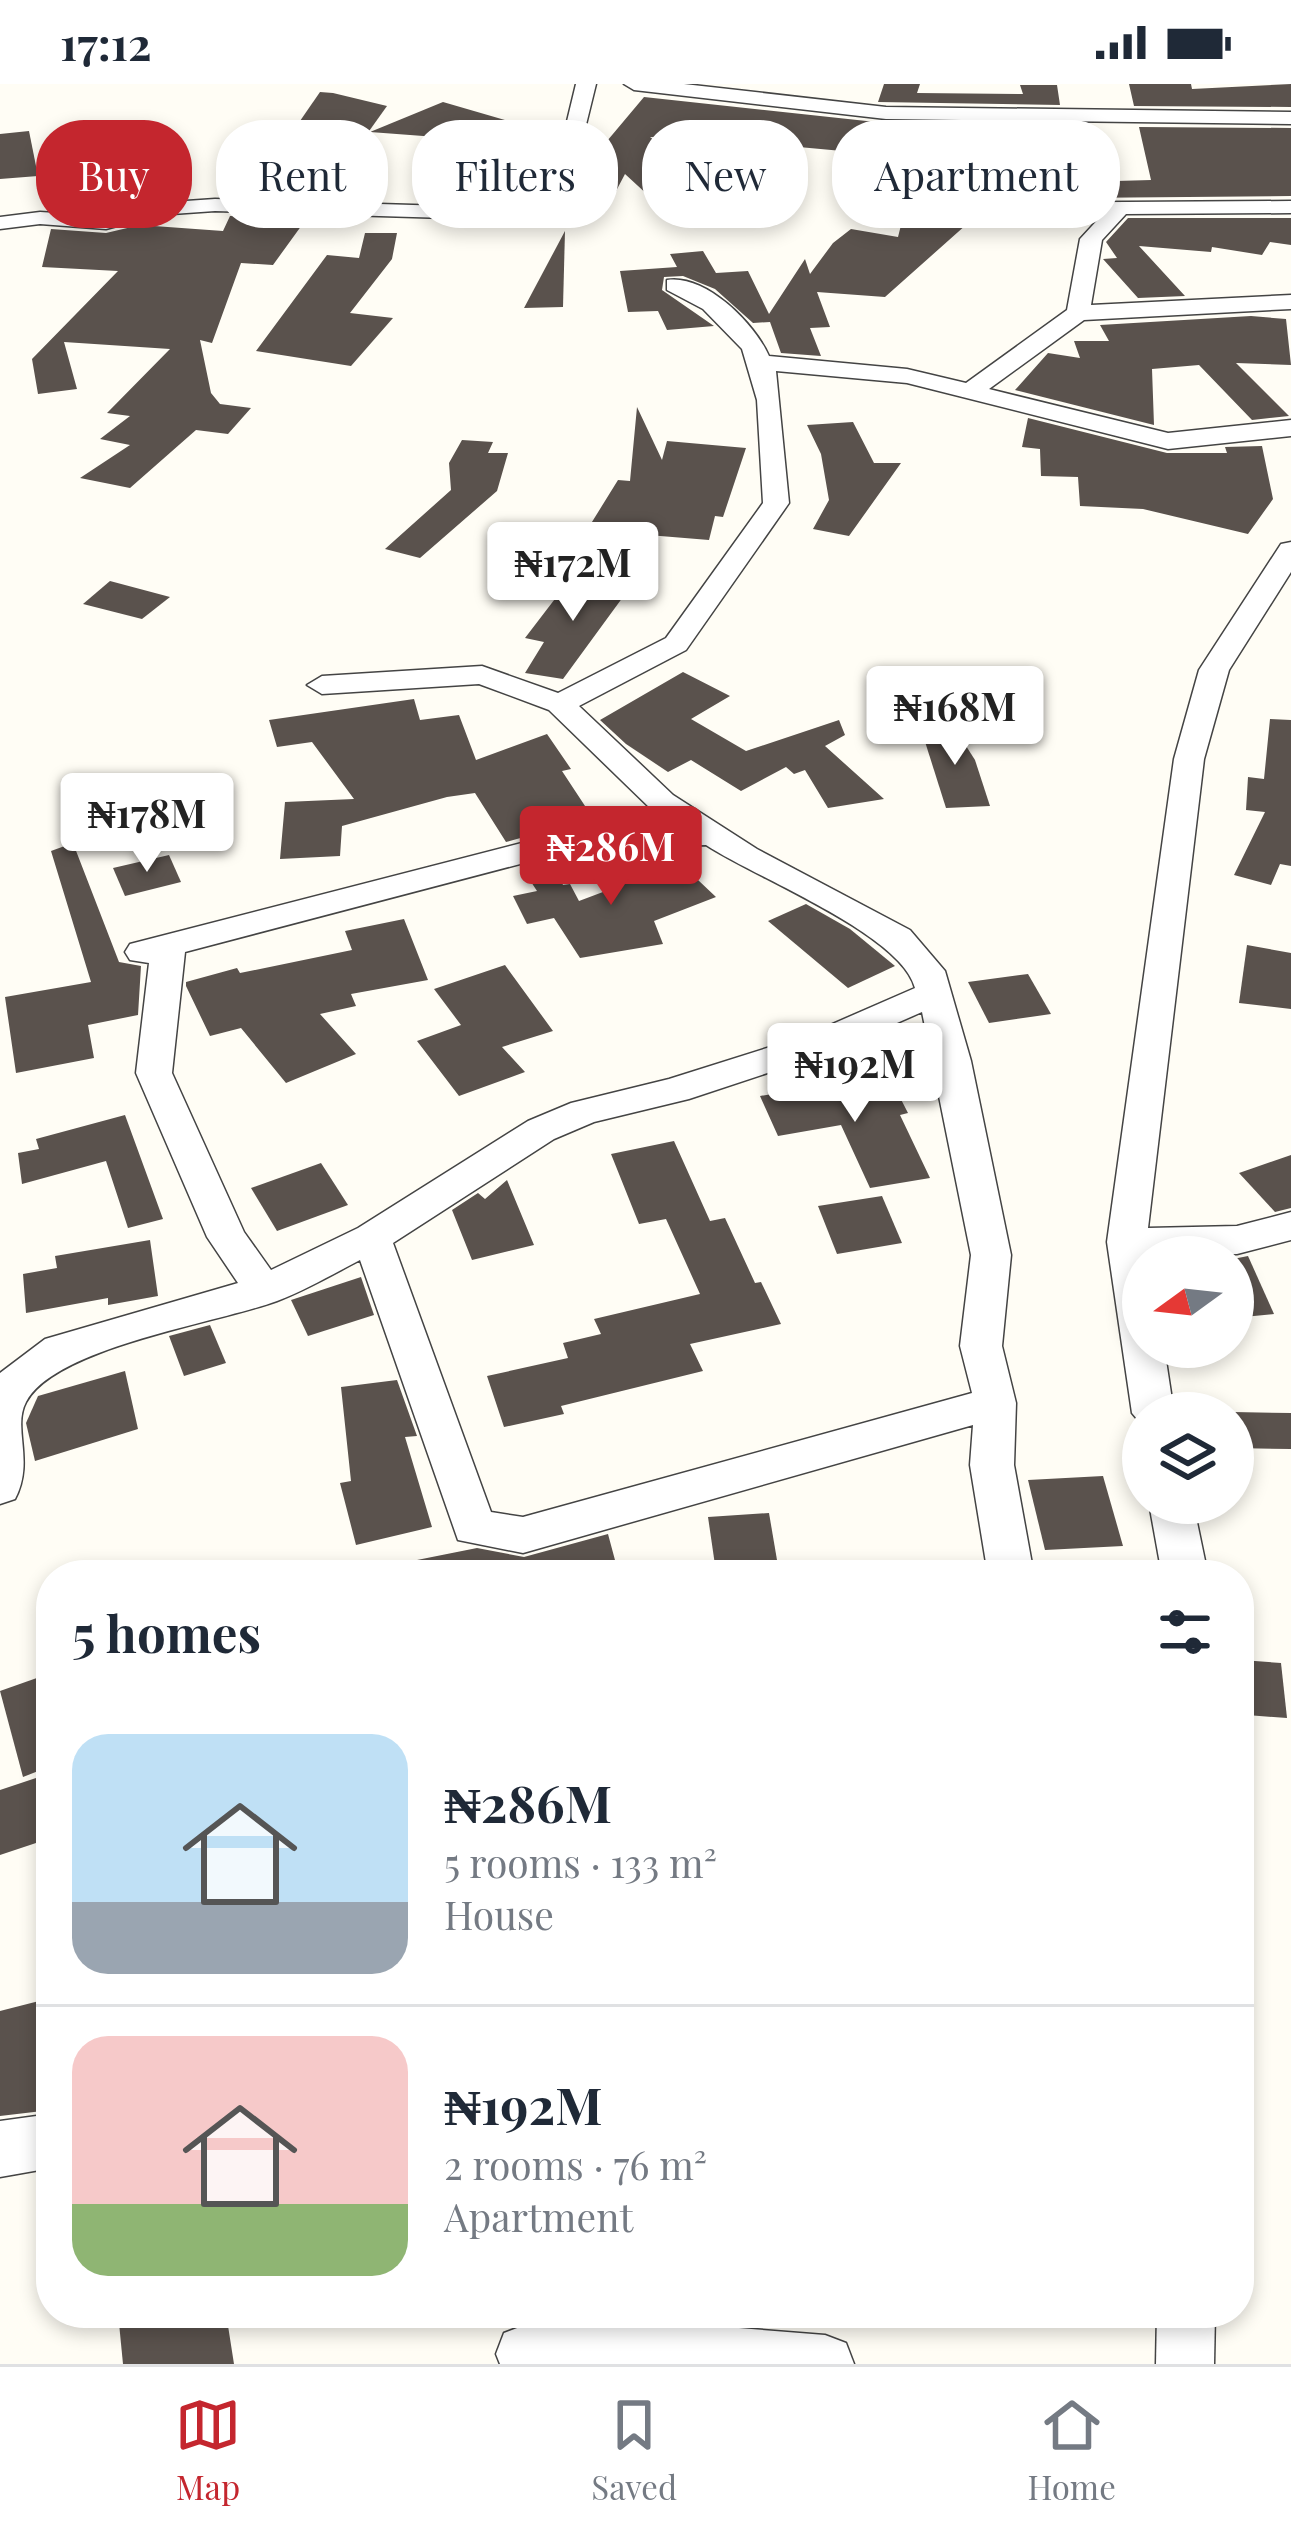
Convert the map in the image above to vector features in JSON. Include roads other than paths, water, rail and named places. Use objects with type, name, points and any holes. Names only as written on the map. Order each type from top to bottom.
[{"type":"street","points":[[0,223],[40,218],[106,223],[158,209],[215,205],[438,213],[557,206],[586,84]]},
{"type":"street","points":[[634,84],[886,113],[1291,118]]},
{"type":"street","points":[[1078,313],[1091,238],[1121,207],[1291,207]]},
{"type":"street","points":[[560,704],[676,644],[776,503],[764,363],[732,315],[675,285]]},
{"type":"street","points":[[974,389],[1078,313],[1291,302]]},
{"type":"street","points":[[764,363],[908,376],[1168,441],[1291,428]]},
{"type":"street","points":[[1127,1236],[1189,760],[1214,670],[1291,550]]},
{"type":"street","points":[[322,685],[482,675],[560,704],[662,802],[712,836],[898,937],[928,971],[953,1061],[991,1255],[981,1346],[995,1403],[992,1465],[1009,1560]]},
{"type":"street","points":[[264,1290],[226,1237],[154,1073],[160,982],[169,954],[142,952],[576,839],[712,836]]},
{"type":"street","points":[[0,1487],[6,1468],[0,1413],[12,1386],[60,1351],[264,1290],[372,1238],[541,1130],[584,1112],[676,1090],[818,1044],[933,994]]},
{"type":"street","points":[[1252,1236],[1291,1226]]},
{"type":"street","points":[[372,1238],[474,1527],[523,1535],[995,1403]]},
{"type":"street","points":[[1175,1524],[1182,1560]]},
{"type":"street","points":[[0,2150],[36,2144]]},
{"type":"street","points":[[1185,2364],[1186,2328]]},
{"type":"street","points":[[525,2354],[639,2349],[826,2364]]}]
